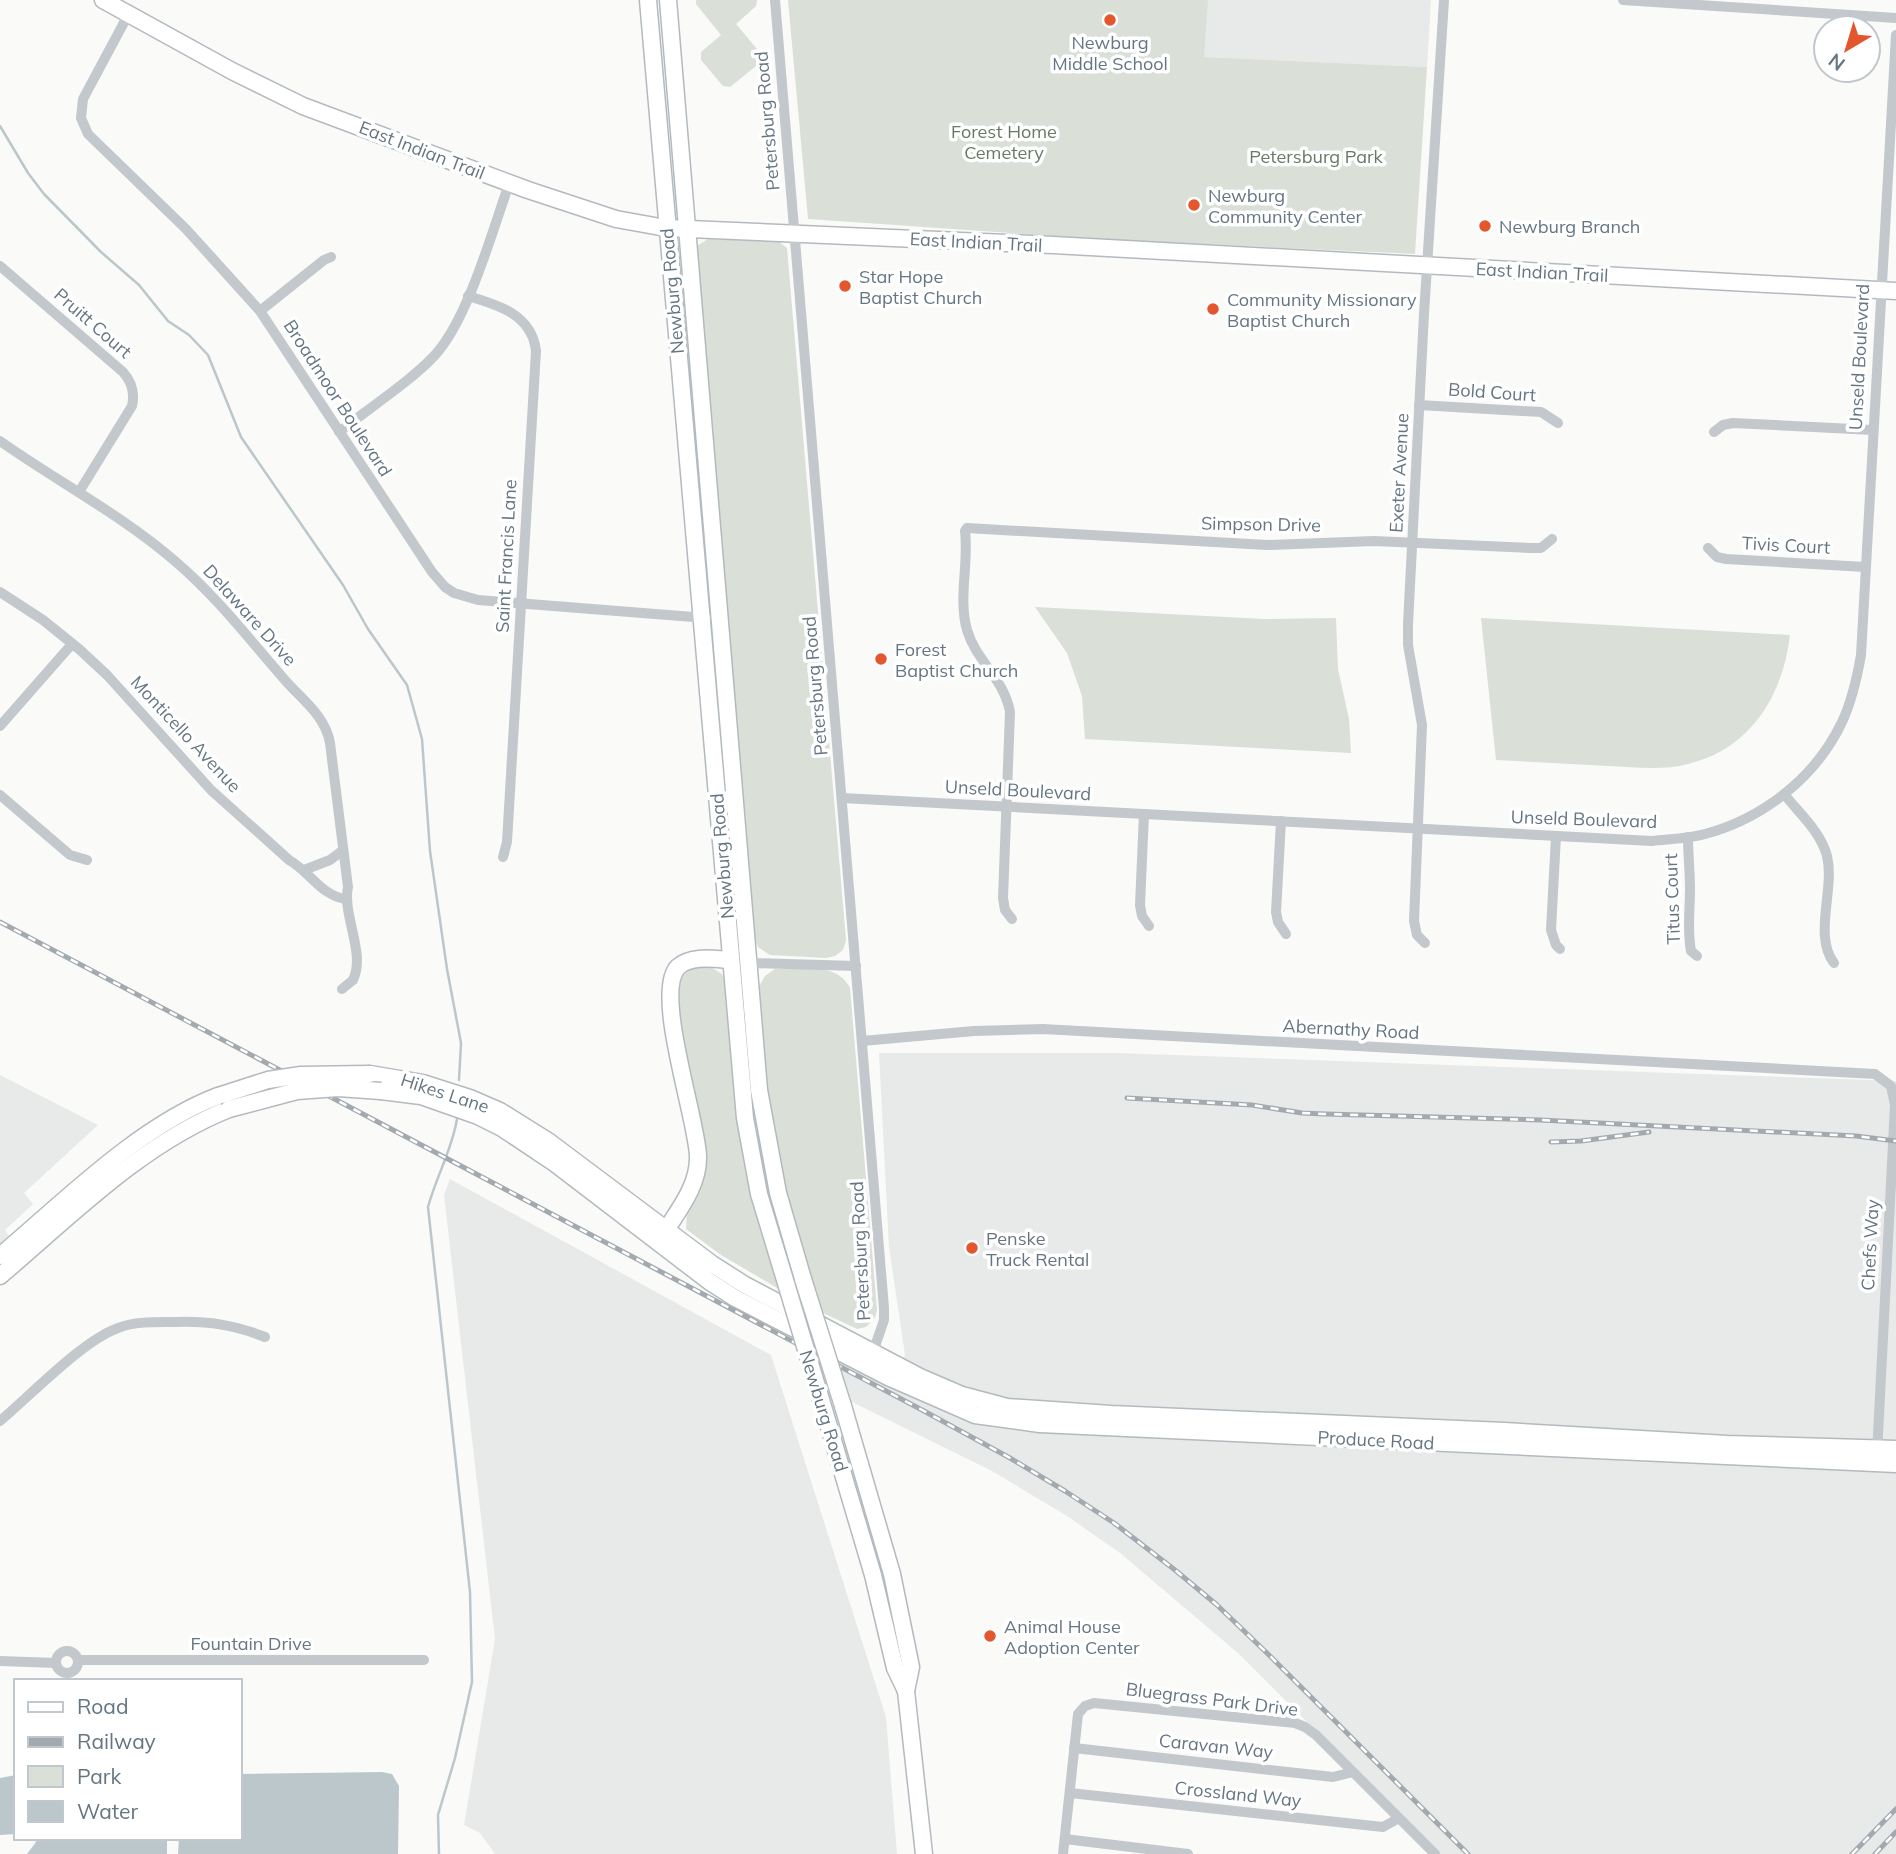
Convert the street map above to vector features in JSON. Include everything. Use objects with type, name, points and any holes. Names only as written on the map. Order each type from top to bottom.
[{"type":"main road","name":"East Indian Trail","points":[[103,0],[273,93],[509,184],[616,219],[666,228],[794,232],[1888,290]]},
{"type":"main road","name":"Newburg Road","points":[[648,0],[745,1118],[759,1194],[873,1576],[895,1668],[906,1691]]},
{"type":"main road","name":"Newburg Road","points":[[668,0],[759,1090],[778,1193],[892,1574],[911,1667],[906,1691],[924,1854]]},
{"type":"main road","points":[[662,1237],[693,1185],[698,1154],[670,1013],[672,977],[677,968],[687,961],[705,958],[730,960]]},
{"type":"main road","name":"Hikes Lane","points":[[0,1276],[144,1155],[224,1102],[268,1080],[314,1074],[370,1074],[422,1083],[500,1111],[548,1141],[735,1298],[870,1360]]},
{"type":"main road","name":"Hikes Lane","points":[[0,1256],[131,1146],[183,1112],[224,1102],[338,1088],[421,1096],[478,1116],[502,1128],[662,1237]]},
{"type":"main road","name":"Produce Road","points":[[870,1360],[906,1386],[975,1415],[1040,1424],[1877,1456],[1896,1450]]},
{"type":"main road","name":"Produce Road","points":[[1877,1456],[1896,1464]]},
{"type":"street","name":"Petersburg Road","points":[[775,0],[884,1308],[884,1320],[870,1360]]},
{"type":"street","name":"Exeter Avenue","points":[[1425,943],[1417,935],[1414,921],[1422,725],[1408,645],[1419,405],[1444,0]]},
{"type":"street","points":[[1623,0],[1896,18]]},
{"type":"street","name":"Broadmoor Boulevard","points":[[128,15],[86,90],[81,106],[83,124],[93,139],[186,229],[260,311],[432,572],[445,587],[454,593],[478,600],[719,619]]},
{"type":"street","name":"Unseld Boulevard","points":[[842,798],[1652,841],[1688,837],[1732,825],[1760,812],[1784,794],[1825,752],[1843,721],[1852,696],[1861,655],[1873,430],[1888,290],[1896,35]]},
{"type":"street","points":[[339,432],[434,356],[453,331],[509,184]]},
{"type":"street","points":[[260,311],[331,257]]},
{"type":"street","name":"Pruitt Court","points":[[0,265],[123,372],[131,384],[134,400],[132,406],[79,492]]},
{"type":"street","name":"Saint Francis Lane","points":[[468,296],[517,315],[531,331],[535,344],[507,842],[503,857]]},
{"type":"street","name":"Bold Court","points":[[1419,405],[1541,412],[1558,423]]},
{"type":"street","points":[[1714,432],[1723,425],[1733,423],[1873,430]]},
{"type":"street","name":"Delaware Drive","points":[[0,441],[79,492],[174,560],[208,590],[320,717],[330,743],[348,887],[345,899],[350,915],[356,969],[353,979],[342,989]]},
{"type":"street","name":"Simpson Drive","points":[[1007,806],[1010,712],[1002,685],[975,648],[966,626],[965,531],[971,526],[982,530],[1267,545],[1351,541],[1541,548],[1552,539]]},
{"type":"street","name":"Tivis Court","points":[[1708,548],[1717,557],[1726,559],[1865,567]]},
{"type":"street","name":"Monticello Avenue","points":[[0,592],[43,620],[107,675],[211,790],[333,897],[345,899]]},
{"type":"street","points":[[0,726],[72,644]]},
{"type":"street","points":[[1784,794],[1818,836],[1827,856],[1829,868],[1825,941],[1827,954],[1834,963]]},
{"type":"street","points":[[0,795],[70,855],[88,860]]},
{"type":"street","points":[[1007,806],[1003,898],[1005,910],[1012,919]]},
{"type":"street","points":[[1144,814],[1140,905],[1142,916],[1149,926]]},
{"type":"street","points":[[1281,821],[1276,912],[1278,922],[1286,934]]},
{"type":"street","points":[[1556,836],[1551,930],[1560,949]]},
{"type":"street","name":"Titus Court","points":[[1688,837],[1688,936],[1690,951],[1697,956]]},
{"type":"street","points":[[304,870],[330,860],[342,851]]},
{"type":"street","points":[[750,963],[856,966]]},
{"type":"street","name":"Abernathy Road","points":[[862,1041],[974,1031],[1043,1029],[1395,1050],[1839,1071]]},
{"type":"street","name":"Chefs Way","points":[[1839,1071],[1881,1076],[1891,1086],[1895,1097],[1877,1456]]},
{"type":"street","points":[[0,1421],[89,1344],[117,1328],[150,1322],[198,1321],[234,1326],[265,1337]]},
{"type":"street","name":"Fountain Drive","points":[[66,1651],[74,1653],[78,1660],[75,1670],[68,1673],[58,1670],[55,1663],[57,1656],[66,1651]]},
{"type":"street","name":"Fountain Drive","points":[[78,1660],[424,1660]]},
{"type":"street","name":"Fountain Drive","points":[[0,1661],[55,1663]]},
{"type":"street","name":"Bluegrass Park Drive","points":[[1063,1854],[1078,1714],[1085,1706],[1094,1703],[1301,1725],[1316,1735],[1435,1854]]},
{"type":"street","name":"Caravan Way","points":[[1074,1748],[1333,1777],[1353,1772]]},
{"type":"street","name":"Crossland Way","points":[[1070,1793],[1382,1827],[1399,1818]]},
{"type":"street","points":[[1065,1839],[1188,1854]]},
{"type":"shaded area","name":"Newburg Middle School","points":[[788,0],[1431,0],[1427,67],[1203,57]]},
{"type":"shaded area","points":[[879,1053],[1116,1053],[1896,1081],[1896,1854],[1439,1854],[1238,1653],[1120,1553],[1067,1516],[992,1471],[848,1400],[835,1356],[889,1385],[905,1355],[889,1247]]},
{"type":"shaded area","points":[[0,1075],[98,1125],[24,1193],[33,1204],[5,1230],[9,1236],[0,1244]]},
{"type":"shaded area","points":[[450,1179],[771,1355],[886,1717],[897,1854],[495,1854],[480,1833],[464,1825],[495,1639],[444,1195]]},
{"type":"green space","points":[[696,0],[757,0],[756,6],[736,24],[762,55],[761,62],[730,87],[723,86],[701,60],[701,52],[721,35],[696,4]]},
{"type":"green space","points":[[788,0],[1208,0],[1204,57],[1427,67],[1415,254],[1096,239],[808,219]]},
{"type":"green space","points":[[708,239],[779,242],[787,248],[846,940],[843,950],[826,958],[770,955],[758,947],[753,934],[695,247]]},
{"type":"green space","points":[[1035,607],[1264,619],[1336,618],[1338,669],[1349,719],[1351,753],[1085,739],[1082,696],[1067,653]]},
{"type":"green space","points":[[1481,618],[1790,635],[1780,678],[1771,698],[1760,716],[1730,746],[1710,757],[1688,764],[1638,768],[1496,760]]},
{"type":"green space","points":[[709,966],[722,974],[728,988],[737,1087],[756,1213],[779,1289],[721,1255],[686,1229],[687,1210],[699,1186],[676,995],[686,973]]},
{"type":"green space","points":[[775,969],[827,970],[844,979],[850,988],[877,1310],[875,1318],[866,1327],[857,1329],[821,1312],[778,1168],[767,1092],[758,988],[765,976]]},
{"type":"green space","points":[[746,986],[795,1273],[792,1278],[772,1222],[754,1137],[738,987]]},
{"type":"water","points":[[242,1774],[392,1774],[399,1786],[398,1854],[178,1854],[179,1840],[242,1840]]},
{"type":"water","points":[[14,1775],[14,1834],[0,1835],[0,1778]]},
{"type":"water","points":[[34,1840],[167,1840],[167,1854],[27,1854],[36,1842]]},
{"type":"waterway","points":[[0,126],[44,194],[101,252],[139,285],[168,321],[189,335],[208,355],[241,437],[343,585],[368,629],[407,685],[422,739],[430,851],[461,1043],[459,1080]]},
{"type":"waterway","points":[[439,1854],[438,1815],[455,1758],[472,1682],[470,1592],[428,1207],[457,1119]]},
{"type":"railway","points":[[0,922],[924,1411],[1065,1491],[1114,1523],[1217,1605],[1468,1854]]},
{"type":"railway","points":[[1127,1098],[1252,1105],[1302,1113],[1540,1120],[1856,1136],[1896,1141]]},
{"type":"railway","points":[[1551,1142],[1649,1132]]},
{"type":"railway","points":[[1852,1854],[1896,1809]]},
{"type":"railway","points":[[1875,1854],[1896,1832]]},
{"type":"place","name":"Newburg Middle School","points":[[1110,20]]},
{"type":"place","name":"Newburg Community Center","points":[[1194,205]]},
{"type":"place","name":"Newburg Branch","points":[[1485,226]]},
{"type":"place","name":"Star Hope Baptist Church","points":[[845,286]]},
{"type":"place","name":"Community Missionary Baptist Church","points":[[1213,309]]},
{"type":"place","name":"Forest Baptist Church","points":[[881,659]]},
{"type":"place","name":"Penske Truck Rental","points":[[972,1248]]},
{"type":"place","name":"Animal House Adoption Center","points":[[990,1636]]},
{"type":"park label","name":"Forest Home Cemetery","points":[[1004,141]]},
{"type":"park label","name":"Petersburg Park","points":[[1316,156]]}]
